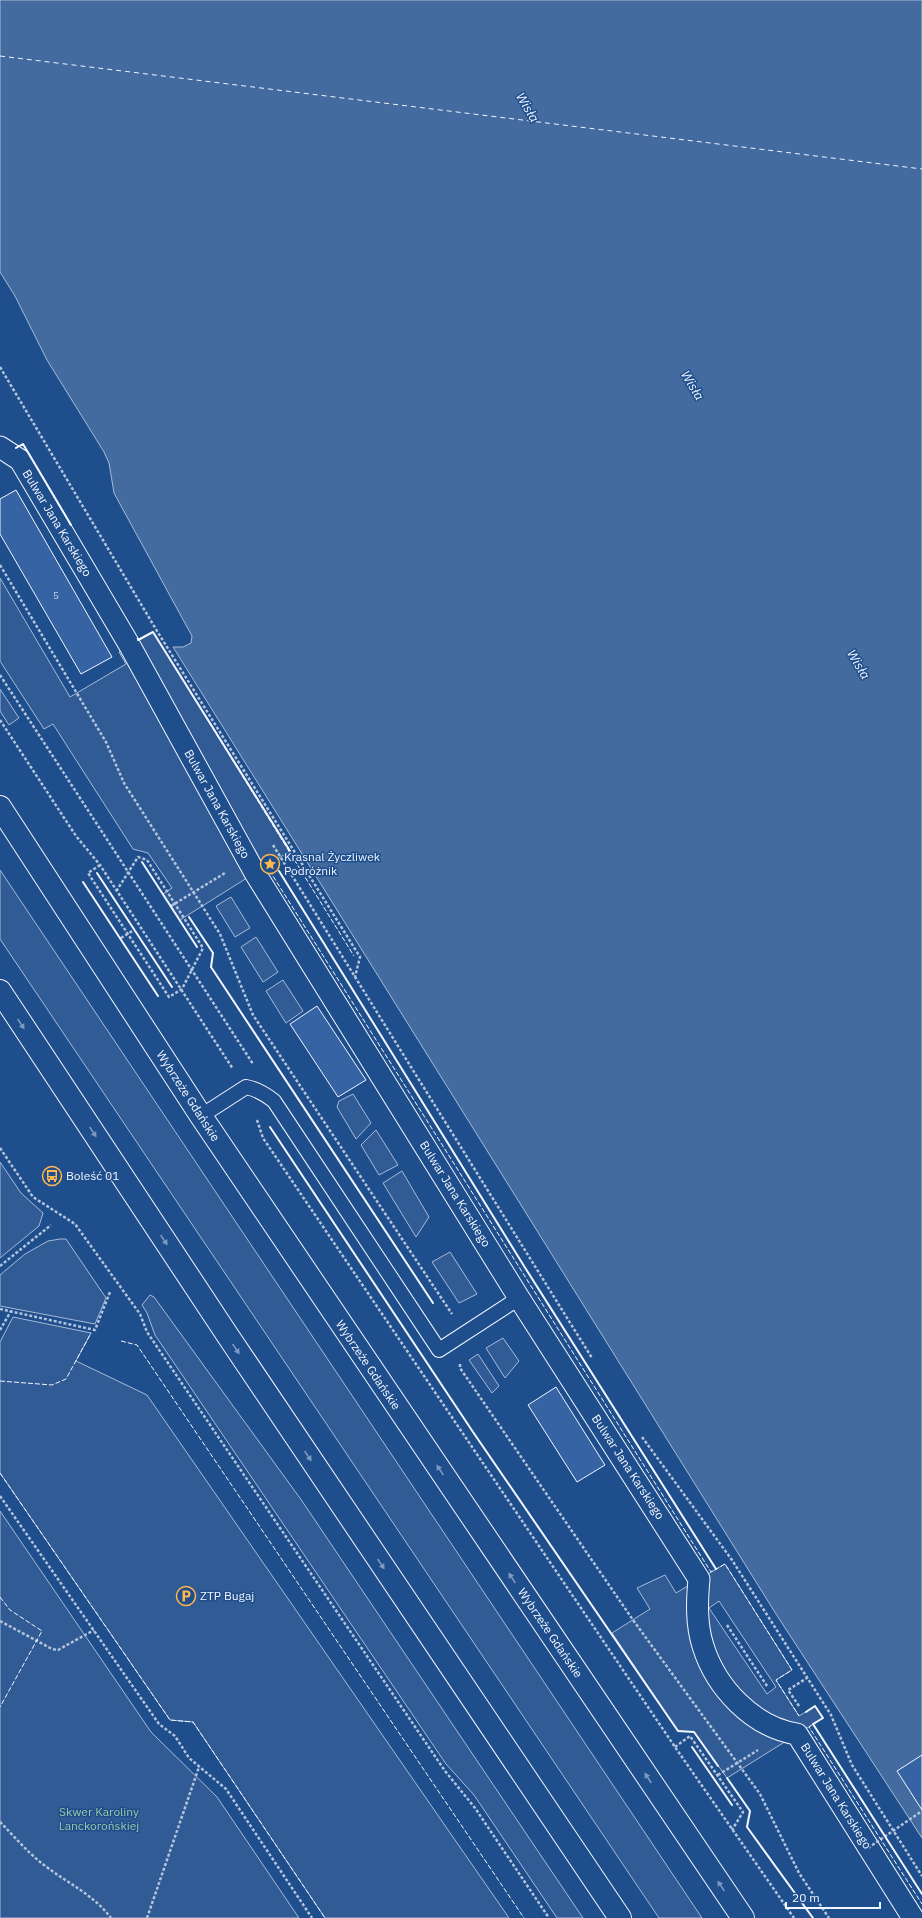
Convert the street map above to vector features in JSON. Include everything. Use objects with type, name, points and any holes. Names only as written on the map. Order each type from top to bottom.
[{"type":"main road","name":"Wybrzeże Gdańskie","points":[[0,807],[201,1116],[743,1918]]},
{"type":"main road","points":[[0,991],[228,1336],[620,1918]]},
{"type":"street","name":"Bulwar Jana Karskiego","points":[[0,447],[20,460],[130,646],[255,873],[519,1298],[699,1579],[697,1598],[698,1622],[703,1646],[712,1668],[723,1686],[737,1702],[752,1715],[770,1726],[786,1733],[797,1734],[913,1918]]},
{"type":"lane","points":[[201,1116],[252,1092],[265,1093],[274,1101],[438,1350],[519,1298]]},
{"type":"path","points":[[0,367],[157,631],[360,957],[355,977]]},
{"type":"path","points":[[0,564],[106,742],[124,783],[220,934],[253,1015],[452,1313],[460,1368],[633,1620],[760,1794],[799,1873],[829,1918]]},
{"type":"path","points":[[0,675],[192,968],[251,1061],[256,1074],[252,1092],[258,1125],[263,1138],[674,1746],[794,1918]]},
{"type":"path","points":[[0,720],[76,836],[100,864],[252,1092]]},
{"type":"path","points":[[100,864],[88,873],[169,998],[182,989],[203,948],[147,860],[138,857],[117,890]]},
{"type":"path","points":[[280,857],[595,1363]]},
{"type":"path","points":[[121,938],[134,930]]},
{"type":"path","points":[[0,1148],[33,1197],[75,1224],[126,1293],[140,1314],[147,1332],[445,1771],[475,1808],[549,1918]]},
{"type":"path","points":[[0,1266],[51,1225]]},
{"type":"path","points":[[0,1309],[95,1330],[110,1292]]},
{"type":"path","points":[[0,1330],[11,1311]]},
{"type":"path","points":[[638,1431],[732,1560],[831,1715],[852,1765],[922,1874]]},
{"type":"path","points":[[0,1496],[159,1724],[175,1736],[189,1758],[226,1789],[312,1918]]},
{"type":"path","points":[[0,1621],[52,1649],[58,1650],[94,1630]]},
{"type":"path","points":[[726,1623],[767,1686]]},
{"type":"path","points":[[800,1708],[788,1690],[807,1678]]},
{"type":"path","points":[[674,1746],[690,1736],[718,1775],[743,1812],[732,1830]]},
{"type":"path","points":[[146,1918],[200,1767]]},
{"type":"path","points":[[868,1848],[922,1812]]},
{"type":"path","points":[[0,1822],[42,1864],[101,1905],[111,1918]]},
{"type":"shaded area","points":[[0,578],[70,697],[126,664],[119,652],[153,632],[290,851],[180,920],[163,894],[172,888],[148,853],[133,849],[53,724],[44,729],[0,661]]},
{"type":"shaded area","points":[[0,689],[19,718],[9,725],[0,711]]},
{"type":"shaded area","points":[[0,870],[702,1918],[659,1918],[0,939]]},
{"type":"shaded area","points":[[231,897],[250,928],[235,937],[216,906]]},
{"type":"shaded area","points":[[256,937],[278,972],[263,982],[241,947]]},
{"type":"shaded area","points":[[283,980],[303,1011],[286,1023],[266,991]]},
{"type":"shaded area","points":[[353,1094],[371,1123],[356,1139],[337,1107],[339,1101]]},
{"type":"shaded area","points":[[376,1130],[398,1165],[379,1175],[361,1145]]},
{"type":"shaded area","points":[[0,1162],[21,1193],[43,1213],[39,1226],[0,1258]]},
{"type":"shaded area","points":[[402,1171],[429,1217],[416,1237],[383,1183]]},
{"type":"shaded area","points":[[66,1239],[106,1298],[95,1324],[0,1306],[0,1275],[25,1254],[48,1241]]},
{"type":"shaded area","points":[[450,1252],[477,1294],[459,1303],[432,1262]]},
{"type":"shaded area","points":[[150,1295],[154,1297],[302,1501],[583,1918],[557,1918],[474,1795],[446,1764],[155,1335],[147,1313],[142,1305]]},
{"type":"shaded area","name":"ZTP Bugaj","points":[[13,1317],[91,1333],[76,1361],[147,1395],[509,1918],[325,1918],[193,1722],[170,1720],[0,1473],[0,1342]]},
{"type":"shaded area","points":[[503,1338],[519,1361],[505,1378],[486,1348]]},
{"type":"shaded area","points":[[478,1354],[499,1386],[492,1393],[469,1360]]},
{"type":"shaded area","name":"Skwer Karoliny Lanckorońskiej","points":[[0,1511],[151,1732],[217,1797],[299,1918],[0,1918]]},
{"type":"shaded area","points":[[725,1564],[792,1670],[776,1680],[799,1716],[815,1706],[823,1718],[727,1778],[694,1732],[678,1731],[612,1633],[650,1609],[637,1588],[665,1575],[676,1593]],"holes":[[[719,1601],[776,1687],[767,1694],[709,1608]]]},
{"type":"water","name":"Wisła","points":[[0,0],[922,0],[922,1838],[776,1614],[173,647],[183,647],[191,643],[192,636],[114,493],[109,463],[104,452],[47,360],[15,296],[0,272]]},
{"type":"building","points":[[16,490],[112,657],[81,674],[0,534],[0,499]]},
{"type":"building","points":[[317,1006],[366,1080],[338,1097],[290,1024]]},
{"type":"building","points":[[556,1387],[605,1465],[577,1482],[528,1405]]},
{"type":"building","points":[[922,1755],[922,1810],[897,1771]]},
{"type":"ferry route","points":[[0,56],[922,169]]},
{"type":"fence","points":[[15,448],[23,444],[71,526]]},
{"type":"fence","points":[[137,638],[138,640],[153,632],[354,956]]},
{"type":"fence","points":[[273,862],[266,865],[711,1572],[725,1564],[792,1670],[776,1680],[799,1716]]},
{"type":"fence","points":[[0,1381],[52,1385],[66,1379],[91,1333]]},
{"type":"fence","points":[[121,1341],[137,1345],[524,1918]]},
{"type":"fence","points":[[0,1473],[170,1720],[193,1722],[325,1918]]},
{"type":"fence","points":[[0,1597],[10,1610],[42,1631],[0,1707]]},
{"type":"fence","points":[[815,1706],[823,1718],[809,1727],[922,1904]]},
{"type":"wall","points":[[16,448],[23,444],[71,525]]},
{"type":"wall","points":[[138,639],[153,632],[290,851]]},
{"type":"wall","points":[[142,862],[197,947]]},
{"type":"wall","points":[[279,871],[524,1266],[716,1569]]},
{"type":"wall","points":[[97,873],[172,987]]},
{"type":"wall","points":[[83,882],[158,996]]},
{"type":"wall","points":[[189,917],[213,953],[211,967],[433,1303]]},
{"type":"wall","points":[[270,1127],[473,1432],[678,1731],[694,1732],[718,1766]]},
{"type":"wall","points":[[806,1712],[815,1706],[823,1718],[813,1724],[922,1894]]},
{"type":"wall","points":[[692,1747],[732,1805]]},
{"type":"wall","points":[[727,1778],[750,1811],[747,1827],[813,1918]]},
{"type":"place","name":"Krasnal Życzliwek Podróżnik","points":[[270,864]]},
{"type":"place","name":"Boleść 01","points":[[52,1176]]},
{"type":"place","name":"ZTP Bugaj","points":[[186,1596]]}]
